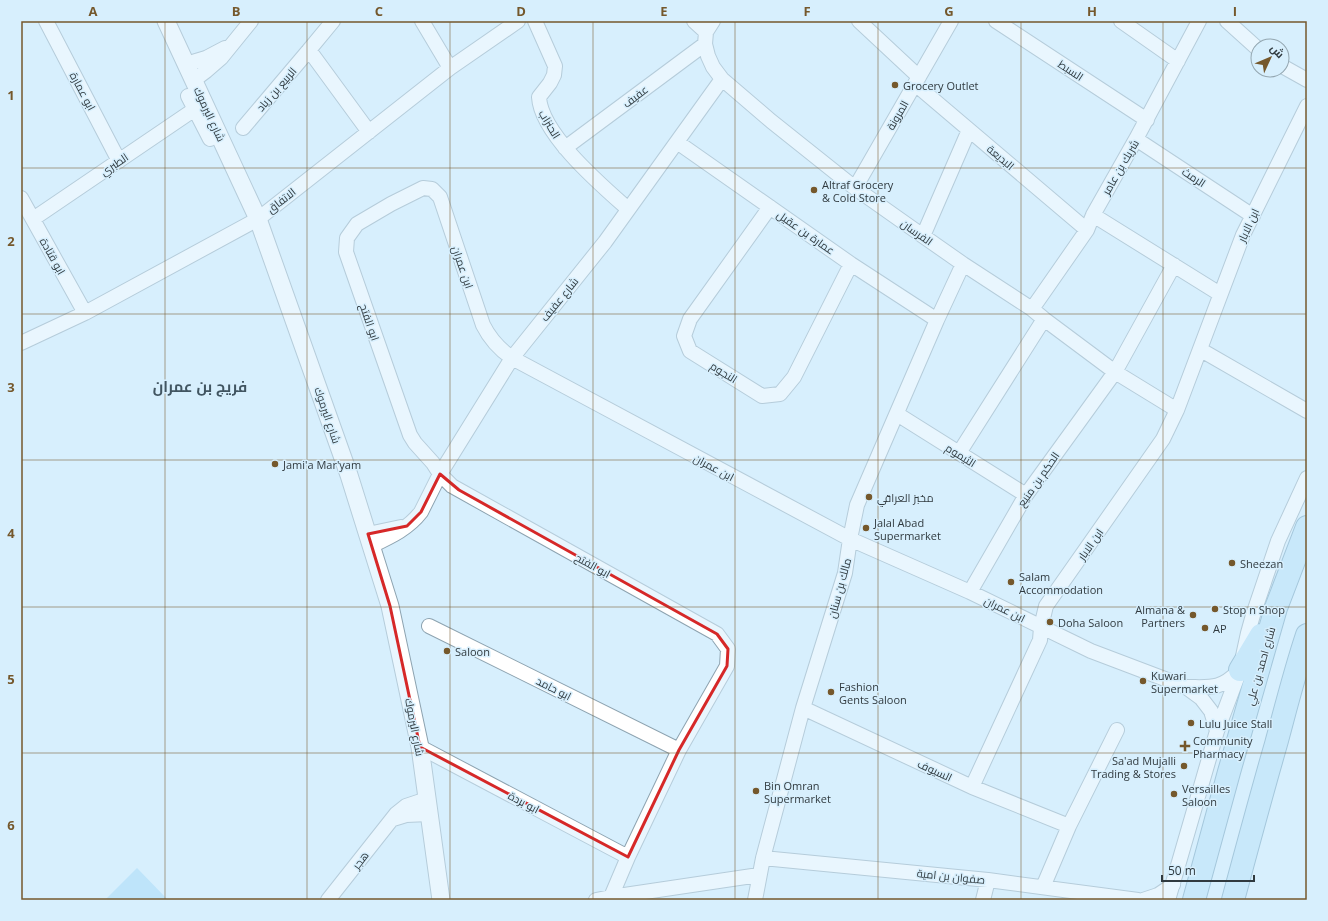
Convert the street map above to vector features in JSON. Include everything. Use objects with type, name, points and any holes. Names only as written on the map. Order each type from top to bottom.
[{"type":"main road","name":"شارع احمد بن علي","points":[[1194,900],[1276,608],[1307,527]]},
{"type":"main road","points":[[1240,670],[1276,608]]},
{"type":"main road","points":[[1233,900],[1256,810],[1293,678],[1307,635]]},
{"type":"street","name":"ابو عمارة","points":[[46,21],[119,161]]},
{"type":"street","name":"شارع اليرموك","points":[[166,21],[258,219],[349,475],[390,606],[420,747],[441,900]]},
{"type":"street","points":[[194,80],[214,65],[251,21]]},
{"type":"street","name":"الربيع بن زياد","points":[[243,128],[333,21]]},
{"type":"street","points":[[422,21],[450,68]]},
{"type":"street","name":"الاتفاق","points":[[21,343],[85,313],[258,219],[450,68],[518,21]]},
{"type":"street","name":"الحنزاب","points":[[535,21],[555,66],[554,76],[539,97],[539,106],[548,124],[565,148],[585,170],[628,209]]},
{"type":"street","name":"الفرسان","points":[[694,21],[708,32],[708,56],[713,67],[722,78],[771,121],[855,188],[963,264],[1032,309],[1115,372],[1177,410]]},
{"type":"street","name":"البديعة","points":[[859,21],[969,130],[1087,230]]},
{"type":"street","name":"المرونة","points":[[855,188],[951,21]]},
{"type":"street","name":"السبط","points":[[996,21],[1146,120]]},
{"type":"street","points":[[1121,21],[1178,61]]},
{"type":"street","name":"شريك بن عامر","points":[[1032,309],[1087,230],[1093,215],[1136,139],[1199,21]]},
{"type":"street","points":[[1227,21],[1250,42]]},
{"type":"street","name":"عفيف","points":[[565,148],[708,32]]},
{"type":"street","points":[[186,64],[216,54],[233,42]]},
{"type":"street","points":[[310,50],[369,132]]},
{"type":"street","points":[[1290,70],[1307,80]]},
{"type":"street","name":"شارع عفيف","points":[[369,540],[394,535],[407,526],[421,512],[440,474],[512,358],[605,242],[678,142],[722,78]]},
{"type":"street","points":[[188,96],[210,139]]},
{"type":"street","name":"ابن الابار","points":[[972,787],[1040,640],[1041,627],[1046,606],[1163,439],[1177,410],[1201,350],[1220,294],[1243,235],[1307,106]]},
{"type":"street","name":"الطبري","points":[[33,219],[195,109]]},
{"type":"street","points":[[923,236],[969,130]]},
{"type":"street","name":"الرمث","points":[[1136,139],[1253,216]]},
{"type":"street","name":"عمارة بن عقيل","points":[[678,142],[851,264],[937,320]]},
{"type":"street","name":"ابن عمران","points":[[348,238],[357,224],[391,204],[423,188],[432,189],[440,196],[483,325],[495,344],[512,358],[850,539],[970,592],[1091,651],[1186,687],[1201,698],[1212,712],[1217,731]]},
{"type":"street","name":"ابو قتادة","points":[[21,198],[85,313]]},
{"type":"street","name":"النجوم","points":[[770,207],[690,319],[684,336],[690,351],[762,396],[780,394],[794,377],[851,264]]},
{"type":"street","points":[[1093,215],[1220,294]]},
{"type":"street","name":"ابو الفتح","points":[[348,238],[346,252],[410,434],[440,474],[459,490],[718,634],[728,649],[727,666],[679,750],[611,896]]},
{"type":"street","name":"مالك بن سنان","points":[[759,899],[759,875],[763,858],[803,708],[845,573],[857,505],[937,320],[963,264]]},
{"type":"street","name":"الحكم بن منيع","points":[[970,592],[1026,495],[1115,372],[1174,265]]},
{"type":"street","points":[[959,453],[1044,319]]},
{"type":"street","points":[[1201,350],[1307,411]]},
{"type":"street","name":"الثيموم","points":[[897,414],[1026,495]]},
{"type":"street","name":"شارع احمد بن علي","points":[[1168,900],[1217,731],[1240,670],[1248,632],[1278,541],[1307,478]]},
{"type":"street","name":"ابو حامد","points":[[429,626],[679,750]]},
{"type":"street","name":"ابن عمران","points":[[1186,687],[1212,688],[1221,686],[1230,680],[1240,670]]},
{"type":"street","name":"السيوف","points":[[803,708],[972,787],[1069,826]]},
{"type":"street","points":[[1042,888],[1069,826],[1118,730]]},
{"type":"street","name":"ابو بردة","points":[[420,747],[628,857]]},
{"type":"street","name":"هجر","points":[[328,900],[392,820],[428,806]]},
{"type":"street","name":"صفوان بن امية","points":[[763,858],[988,880],[1138,900]]},
{"type":"street","points":[[596,900],[611,896],[759,875]]},
{"type":"street","points":[[983,900],[988,880]]},
{"type":"street","points":[[1143,900],[1158,895],[1173,885]]},
{"type":"highlighted area","points":[[440,474],[459,490],[717,634],[728,649],[727,666],[679,750],[628,857],[420,747],[390,606],[368,534],[407,526],[421,512]]},
{"type":"shaded area","points":[[137,868],[168,900],[105,900]]},
{"type":"place","name":"Grocery Outlet","points":[[895,85]]},
{"type":"place","name":"Altraf Grocery & Cold Store","points":[[814,190]]},
{"type":"place","name":"Jami'a Mar'yam","points":[[275,464]]},
{"type":"place","name":"مخبز العراقي","points":[[869,497]]},
{"type":"place","name":"Jalal Abad Supermarket","points":[[866,528]]},
{"type":"place","name":"Sheezan","points":[[1232,563]]},
{"type":"place","name":"Salam Accommodation","points":[[1011,582]]},
{"type":"place","name":"Stop n Shop","points":[[1215,609]]},
{"type":"place","name":"Almana & Partners","points":[[1193,615]]},
{"type":"place","name":"Doha Saloon","points":[[1050,622]]},
{"type":"place","name":"AP","points":[[1205,628]]},
{"type":"place","name":"Saloon","points":[[447,651]]},
{"type":"place","name":"Kuwari Supermarket","points":[[1143,681]]},
{"type":"place","name":"Fashion Gents Saloon","points":[[831,692]]},
{"type":"place","name":"Lulu Juice Stall","points":[[1191,723]]},
{"type":"place","name":"Community Pharmacy","points":[[1185,746]]},
{"type":"place","name":"Sa'ad Mujalli Trading & Stores","points":[[1184,766]]},
{"type":"place","name":"Bin Omran Supermarket","points":[[756,791]]},
{"type":"place","name":"Versailles Saloon","points":[[1174,794]]},
{"type":"district","name":"فريج بن عمران","points":[[200,386]]}]
